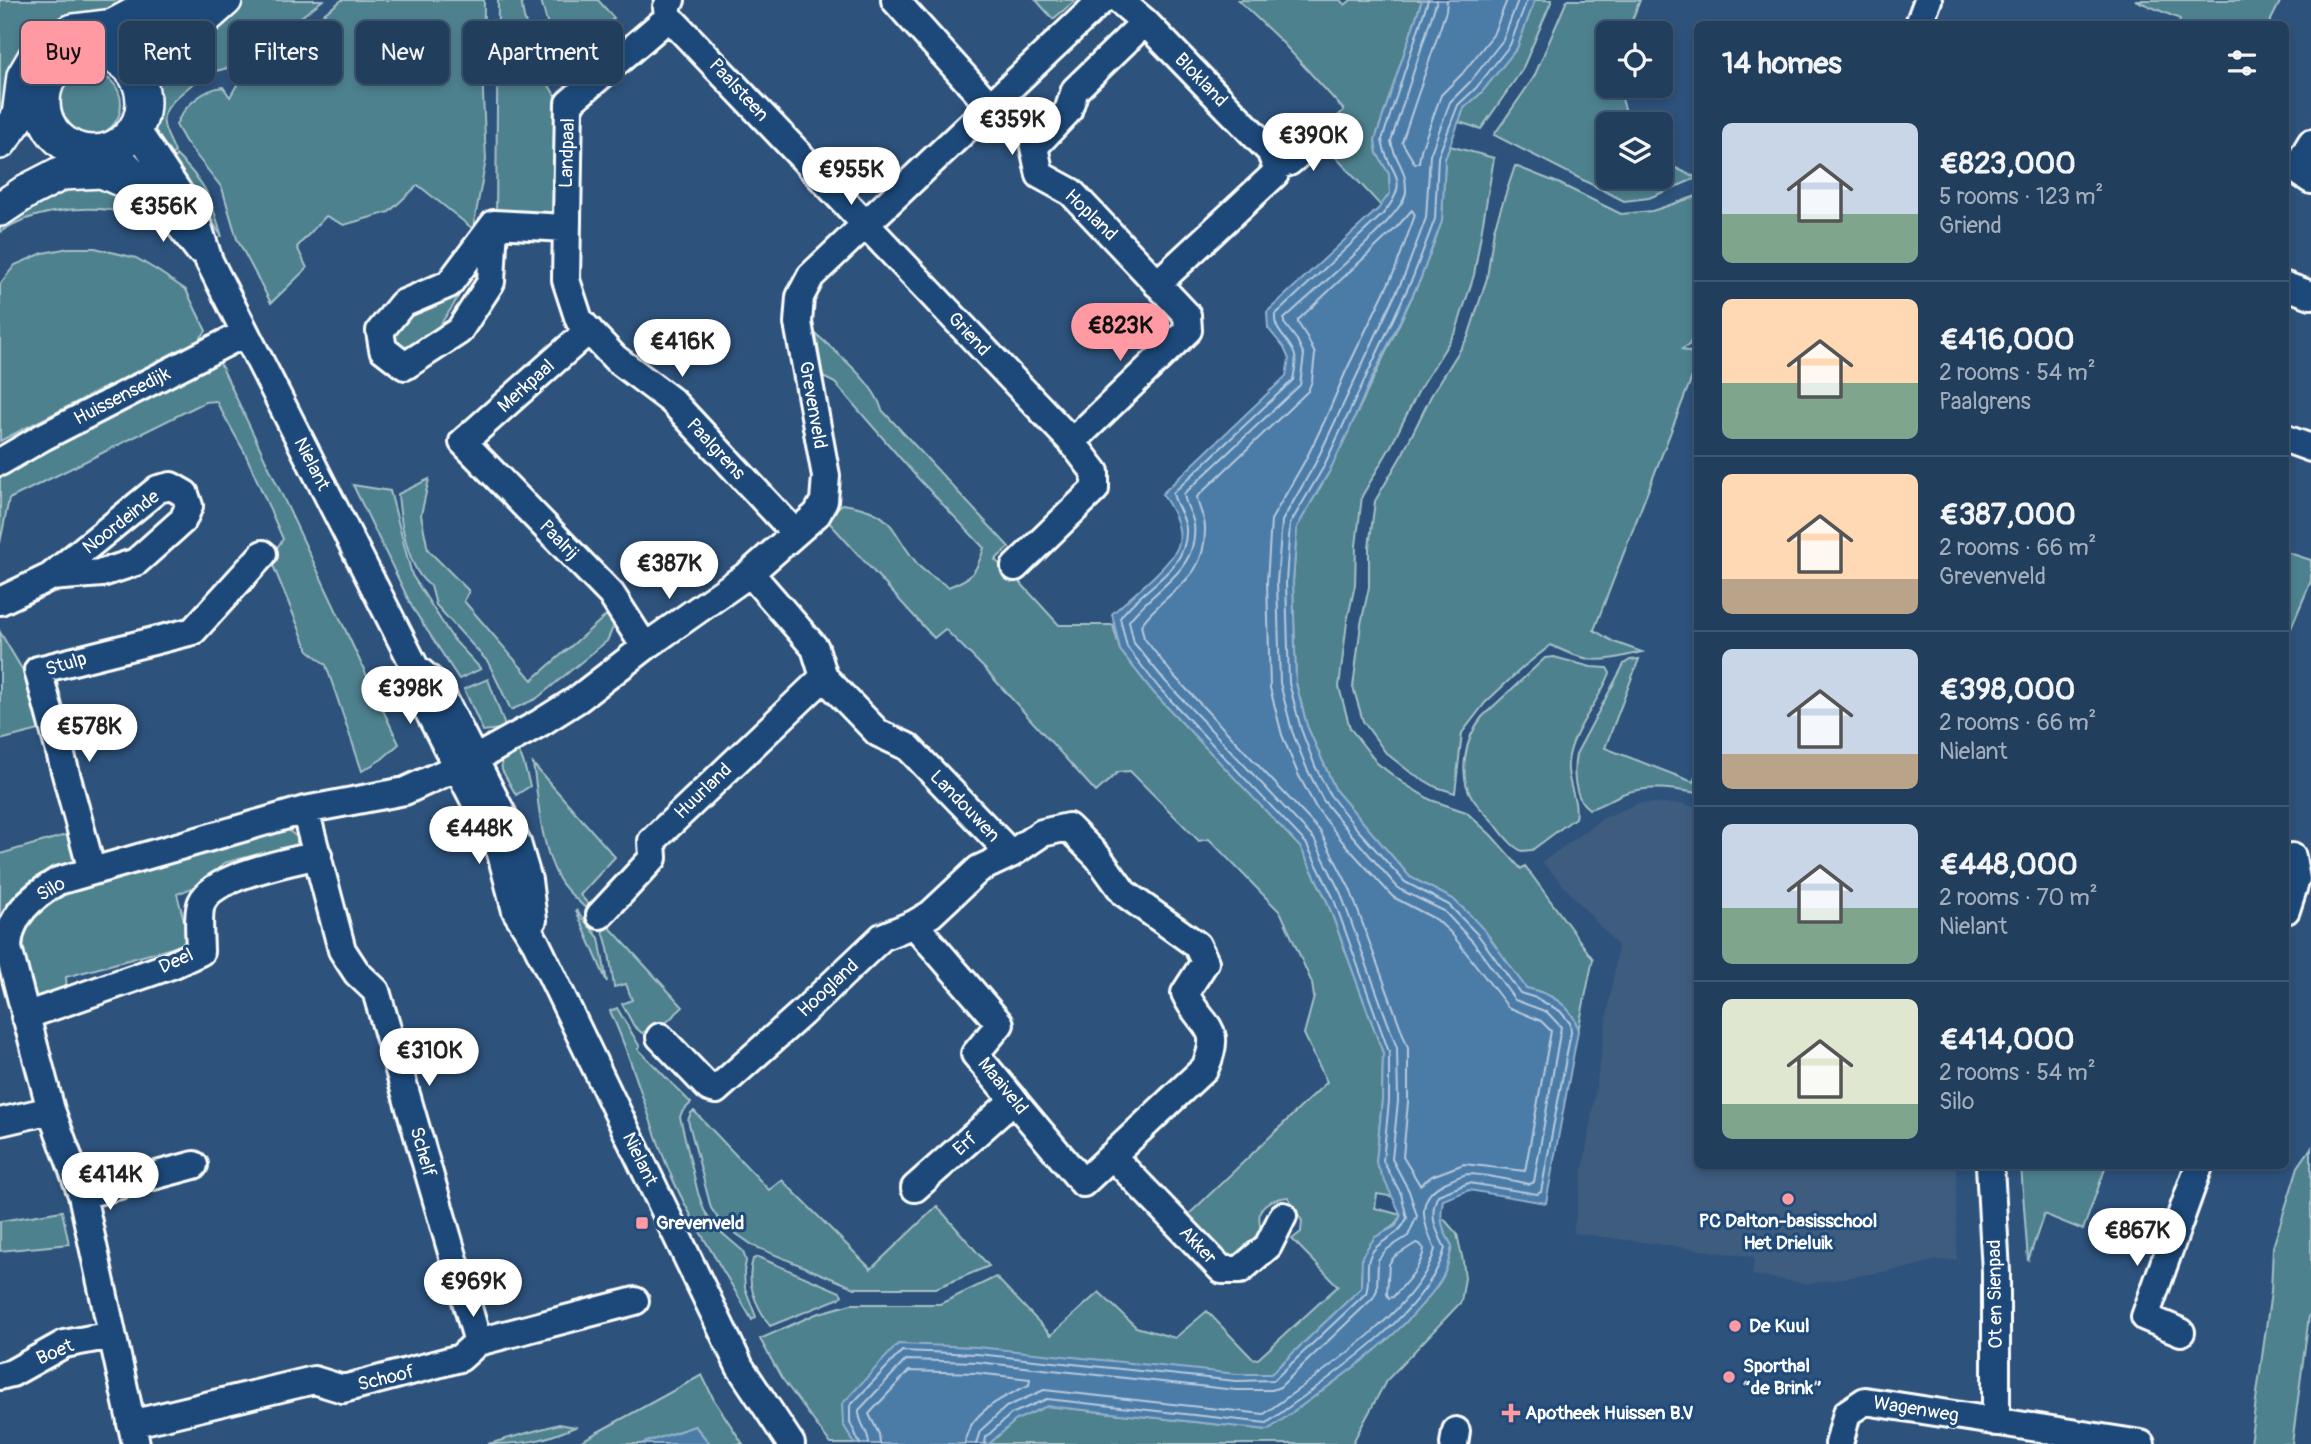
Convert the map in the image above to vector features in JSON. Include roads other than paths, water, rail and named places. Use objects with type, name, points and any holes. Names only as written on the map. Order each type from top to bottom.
[{"type":"main road","points":[[0,142],[19,116],[24,76],[41,47],[73,31],[113,26],[156,0]]},
{"type":"main road","points":[[168,21],[186,0]]},
{"type":"main road","points":[[195,21],[225,0]]},
{"type":"main road","points":[[119,63],[100,52],[83,52],[67,58],[54,69],[42,100],[44,117],[52,133],[66,146],[81,152],[98,153],[124,139],[143,104],[134,84]]},
{"type":"main road","points":[[0,161],[27,140],[44,117]]},
{"type":"main road","points":[[0,195],[66,146]]},
{"type":"main road","points":[[0,209],[62,173],[102,171],[155,194]]},
{"type":"street","points":[[895,0],[991,107]]},
{"type":"street","name":"Grevenveld","points":[[466,763],[578,699],[645,647],[750,573],[817,514],[824,501],[827,476],[798,323],[800,297],[811,276],[1102,0]]},
{"type":"street","name":"Blokland","points":[[1119,0],[1145,22],[1270,151],[1276,166]]},
{"type":"street","points":[[1920,21],[1928,0]]},
{"type":"street","name":"Paalsteen","points":[[670,8],[866,225]]},
{"type":"street","name":"Landpaal","points":[[565,228],[569,103],[670,8]]},
{"type":"street","name":"Hopland","points":[[1145,22],[1075,90],[1068,111],[1034,148],[1040,175],[1071,191],[1157,284]]},
{"type":"street","points":[[1072,442],[1188,330],[1187,316],[1157,284],[1275,174],[1276,166],[1289,162],[1323,133]]},
{"type":"street","name":"Nielant","points":[[124,139],[155,194],[209,261]]},
{"type":"street","name":"Nielant","points":[[124,139],[195,217],[209,261],[415,667],[437,686],[466,763],[517,843],[528,880],[536,943],[740,1367],[791,1444]]},
{"type":"street","points":[[2311,143],[2301,160],[2302,174],[2311,180]]},
{"type":"street","points":[[494,224],[565,228]]},
{"type":"street","points":[[494,224],[491,282],[459,331],[405,366],[383,349],[380,331],[402,304],[449,284],[494,224]]},
{"type":"street","name":"Griend","points":[[866,225],[1072,442],[1095,472],[1095,489],[1016,567]]},
{"type":"street","name":"Paalgrens","points":[[565,228],[566,280],[579,320],[615,358],[672,401],[795,533]]},
{"type":"street","points":[[2289,287],[2311,295]]},
{"type":"street","name":"Merkpaal","points":[[463,442],[589,330]]},
{"type":"street","name":"Huissensedijk","points":[[0,462],[245,333]]},
{"type":"street","points":[[2289,440],[2311,448]]},
{"type":"street","name":"Paalrij","points":[[463,442],[611,594],[645,647]]},
{"type":"street","name":"Noordeinde","points":[[0,601],[50,577],[158,489],[171,486],[185,494],[189,506],[184,520],[136,562],[102,573],[50,577]]},
{"type":"street","name":"Stulp","points":[[92,871],[38,670],[193,631],[263,555]]},
{"type":"street","name":"Landouwen","points":[[750,573],[815,648],[824,677],[878,733],[908,747],[1011,854],[1042,833],[1068,827],[1098,857],[1124,892],[1196,944],[1205,962],[1185,993],[1191,1005],[1213,1032],[1213,1049],[1205,1068],[1083,1184]]},
{"type":"street","name":"Huurland","points":[[600,915],[653,858],[652,841],[824,677]]},
{"type":"street","name":"Silo","points":[[133,1434],[82,1195],[51,1110],[4,948],[18,912],[38,893],[58,881],[305,810],[405,791],[466,763]]},
{"type":"street","name":"Schelf","points":[[305,810],[342,950],[356,973],[376,991],[478,1342]]},
{"type":"street","points":[[2289,901],[2296,879],[2296,852]]},
{"type":"street","name":"Hoogland","points":[[660,1037],[709,1088],[716,1090],[882,937],[931,914],[979,869],[1011,854]]},
{"type":"street","name":"Deel","points":[[25,1016],[172,965],[200,952],[201,904],[210,892],[241,875],[318,855]]},
{"type":"street","name":"Maaiveld","points":[[914,924],[1000,1024],[975,1054],[1083,1184]]},
{"type":"street","name":"Erf","points":[[915,1188],[1014,1100]]},
{"type":"street","points":[[0,1122],[51,1110]]},
{"type":"street","name":"Akker","points":[[1113,1157],[1223,1270],[1240,1270],[1268,1246],[1283,1216]]},
{"type":"street","points":[[82,1195],[194,1165]]},
{"type":"street","name":"Ot en Sienpad","points":[[1990,1169],[1996,1272],[1996,1422]]},
{"type":"street","points":[[2181,1332],[2146,1317],[2198,1169]]},
{"type":"street","name":"Schoof","points":[[133,1434],[314,1380],[343,1389],[366,1383],[460,1358],[478,1342],[635,1301]]},
{"type":"street","name":"Boet","points":[[0,1376],[12,1373],[64,1344],[112,1335]]},
{"type":"street","name":"Wagenweg","points":[[1839,1444],[1847,1413],[1865,1401],[2102,1441],[2141,1444]]},
{"type":"water","points":[[1422,0],[1535,0],[1517,48],[1481,93],[1464,108],[1445,159],[1442,221],[1420,280],[1329,472],[1297,527],[1293,582],[1296,683],[1307,726],[1336,791],[1410,877],[1453,899],[1485,931],[1526,988],[1552,997],[1572,1014],[1576,1022],[1578,1031],[1546,1203],[1469,1190],[1443,1200],[1442,1224],[1452,1246],[1445,1272],[1437,1286],[1401,1327],[1380,1346],[1268,1430],[1047,1406],[1016,1420],[989,1444],[855,1444],[843,1424],[842,1404],[898,1344],[977,1347],[1237,1374],[1271,1374],[1361,1288],[1362,1256],[1375,1237],[1396,1226],[1401,1215],[1376,1163],[1383,1053],[1327,901],[1301,848],[1154,693],[1120,650],[1112,614],[1159,571],[1178,546],[1178,525],[1162,494],[1286,376],[1289,359],[1268,328],[1267,312],[1378,209],[1390,193],[1389,174],[1377,153],[1375,140]]},
{"type":"water","points":[[695,1426],[710,1444],[641,1444]]},
{"type":"place","name":"PC Dalton-basisschool Het Drieluik","points":[[1788,1199]]},
{"type":"place","name":"Grevenveld","points":[[642,1223]]},
{"type":"place","name":"De Kuul","points":[[1735,1326]]},
{"type":"place","name":"Sporthal “de Brink”","points":[[1729,1377]]},
{"type":"place","name":"Apotheek Huissen B.V","points":[[1511,1413]]}]
